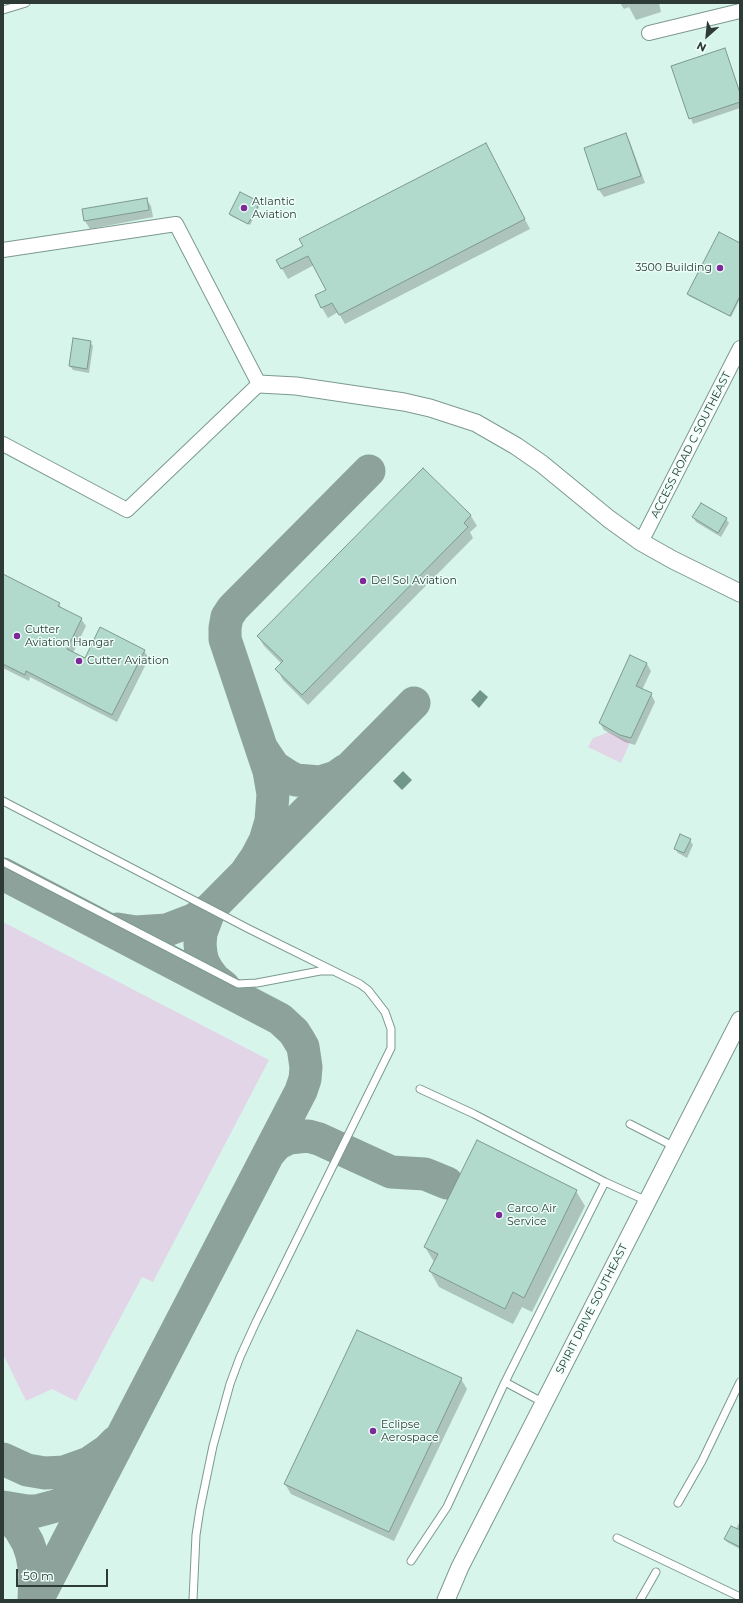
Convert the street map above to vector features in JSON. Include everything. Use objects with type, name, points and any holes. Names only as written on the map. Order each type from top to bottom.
[{"type":"street","points":[[649,34],[740,11]]},
{"type":"street","points":[[3,250],[176,224],[259,384]]},
{"type":"street","name":"ACCESS ROAD C SOUTHEAST","points":[[641,542],[740,348]]},
{"type":"street","points":[[3,444],[127,510],[259,384],[296,386],[404,402],[430,408],[476,424],[516,446],[542,464],[609,519],[641,542],[673,560],[740,593]]},
{"type":"street","name":"SPIRIT DRIVE SOUTHEAST","points":[[446,1600],[460,1567],[740,1020]]},
{"type":"lane","points":[[3,10],[26,3]]},
{"type":"lane","points":[[3,801],[249,929],[360,984],[368,990],[385,1012],[391,1030],[391,1048],[256,1322],[240,1357],[230,1384],[213,1446],[200,1509],[196,1535],[193,1600]]},
{"type":"lane","points":[[3,862],[238,984],[250,984],[328,970],[338,973]]},
{"type":"lane","points":[[420,1089],[474,1114],[605,1182],[647,1201]]},
{"type":"lane","points":[[630,1124],[675,1147]]},
{"type":"lane","points":[[412,1562],[447,1507],[505,1382],[605,1182]]},
{"type":"lane","points":[[505,1382],[544,1403]]},
{"type":"lane","points":[[678,1503],[702,1461],[740,1382]]},
{"type":"lane","points":[[617,1538],[740,1597]]},
{"type":"lane","points":[[640,1600],[656,1572]]},
{"type":"shaded area","points":[[480,690],[488,697],[479,708],[471,700]]},
{"type":"shaded area","points":[[609,732],[630,742],[621,763],[588,747],[593,738]]},
{"type":"shaded area","points":[[403,771],[412,780],[402,790],[393,781]]},
{"type":"shaded area","points":[[3,922],[269,1060],[153,1282],[142,1277],[76,1401],[52,1389],[26,1401],[3,1354]]},
{"type":"building","points":[[725,48],[740,93],[740,102],[689,119],[671,66]]},
{"type":"building","points":[[626,133],[641,176],[598,190],[584,148]]},
{"type":"building","points":[[486,143],[525,219],[339,315],[332,303],[321,308],[315,295],[326,290],[308,256],[281,269],[276,260],[303,246],[299,239]]},
{"type":"building","name":"Atlantic Aviation","points":[[240,192],[260,202],[248,224],[229,214]]},
{"type":"building","points":[[147,198],[149,210],[84,221],[82,209]]},
{"type":"building","name":"3500 Building","points":[[719,232],[740,243],[740,296],[730,316],[687,294]]},
{"type":"building","points":[[73,338],[91,341],[87,369],[69,366]]},
{"type":"building","name":"Del Sol Aviation","points":[[423,468],[471,515],[464,523],[468,527],[302,695],[275,669],[283,661],[257,636]]},
{"type":"building","points":[[701,503],[727,518],[718,533],[692,517]]},
{"type":"building","name":"Cutter Aviation","points":[[3,574],[60,603],[58,606],[82,618],[67,649],[85,658],[100,627],[145,650],[112,715],[26,671],[25,675],[3,664]]},
{"type":"building","points":[[630,655],[647,663],[636,686],[652,693],[631,738],[620,735],[599,723]]},
{"type":"building","points":[[680,834],[691,839],[684,853],[674,849]]},
{"type":"building","points":[[477,1140],[577,1190],[524,1298],[513,1292],[505,1309],[429,1271],[438,1254],[424,1247]]},
{"type":"building","name":"Eclipse Aerospace","points":[[357,1330],[462,1378],[389,1532],[284,1484]]},
{"type":"building","points":[[731,1526],[740,1530],[740,1547],[724,1539]]},
{"type":"taxiway","points":[[247,871],[265,841],[271,821],[273,794],[269,771],[225,639],[227,617],[233,608],[369,471]]},
{"type":"taxiway","points":[[117,929],[136,932],[167,930],[193,920],[210,909],[414,703]]},
{"type":"taxiway","points":[[262,749],[274,767],[296,780],[320,782],[336,777],[346,770]]},
{"type":"taxiway","points":[[3,874],[280,1019],[294,1032],[303,1047],[306,1067],[305,1079],[301,1091],[37,1600]]},
{"type":"taxiway","points":[[210,909],[201,933],[201,954],[208,971],[214,979],[224,987]]},
{"type":"taxiway","points":[[269,1153],[277,1144],[289,1138],[308,1136],[319,1139],[391,1172],[425,1174],[447,1183]]},
{"type":"taxiway","points":[[3,1459],[27,1470],[45,1473],[64,1472],[89,1463],[108,1450],[116,1442]]},
{"type":"taxiway","points":[[3,1507],[27,1511],[37,1511],[52,1507],[62,1504],[77,1496],[97,1479]]},
{"type":"taxiway","points":[[3,1511],[20,1529],[28,1543],[35,1573],[34,1600]]},
{"type":"place","name":"Atlantic Aviation","points":[[244,208]]},
{"type":"place","name":"3500 Building","points":[[720,268]]},
{"type":"place","name":"Del Sol Aviation","points":[[363,581]]},
{"type":"place","name":"Cutter Aviation Hangar","points":[[17,636]]},
{"type":"place","name":"Cutter Aviation","points":[[79,661]]},
{"type":"place","name":"Carco Air Service","points":[[499,1215]]},
{"type":"place","name":"Eclipse Aerospace","points":[[373,1431]]}]
